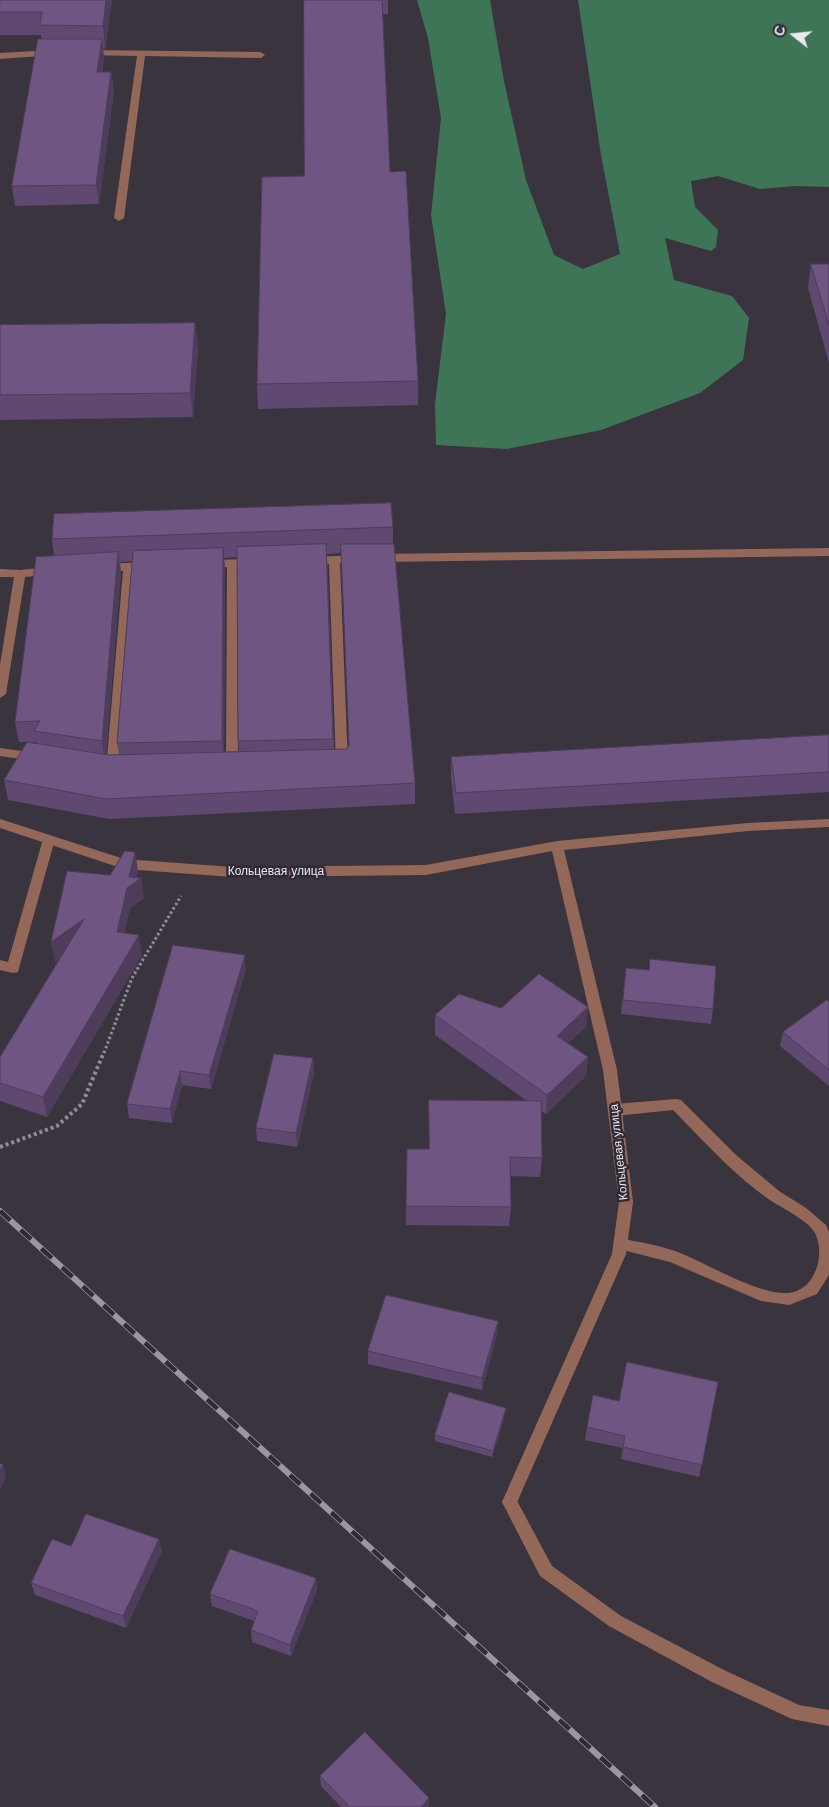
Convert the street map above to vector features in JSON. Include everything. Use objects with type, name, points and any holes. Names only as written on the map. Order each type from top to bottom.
[{"type":"street","points":[[0,56],[64,53]]},
{"type":"street","points":[[74,53],[261,55]]},
{"type":"street","points":[[119,218],[142,54]]},
{"type":"street","points":[[299,562],[400,557],[829,552]]},
{"type":"street","points":[[333,765],[342,765],[334,560]]},
{"type":"street","points":[[198,565],[261,563]]},
{"type":"street","points":[[232,564],[232,767]]},
{"type":"street","points":[[92,568],[163,566]]},
{"type":"street","points":[[112,768],[129,567]]},
{"type":"street","points":[[0,573],[20,574],[56,570]]},
{"type":"street","points":[[0,694],[10,644],[20,574]]},
{"type":"street","points":[[0,752],[47,759]]},
{"type":"street","name":"Кольцевая улица","points":[[0,823],[124,864],[232,872],[426,870],[557,846],[748,827],[829,823]]},
{"type":"street","points":[[0,965],[13,968],[49,839]]},
{"type":"street","name":"Кольцевая улица","points":[[557,846],[610,1070],[626,1202],[619,1254],[510,1502],[546,1571],[616,1621],[718,1676],[798,1713],[829,1718]]},
{"type":"street","points":[[615,1110],[676,1104],[731,1159],[774,1195],[801,1212],[821,1229],[826,1246],[824,1271],[812,1290],[789,1299],[761,1296],[708,1270],[672,1256],[620,1244]]},
{"type":"path","points":[[0,1147],[57,1126],[82,1104],[132,978],[197,870]]},
{"type":"green space","points":[[417,0],[490,0],[504,81],[526,180],[554,255],[583,269],[620,254],[601,155],[578,0],[829,0],[829,187],[795,186],[760,189],[718,176],[691,181],[695,207],[718,230],[716,247],[711,251],[665,238],[674,280],[732,296],[749,318],[743,360],[700,393],[601,430],[507,449],[436,445],[435,404],[446,314],[431,215],[441,118],[428,38]]},
{"type":"building","points":[[0,0],[106,0],[103,26],[40,25],[42,12],[0,12]]},
{"type":"building","points":[[304,0],[382,0],[390,172],[406,171],[418,381],[257,384],[262,177],[304,176]]},
{"type":"building","points":[[38,39],[102,39],[97,72],[111,72],[96,185],[12,186]]},
{"type":"building","points":[[811,264],[829,264],[829,325]]},
{"type":"building","points":[[195,323],[190,393],[0,395],[0,325]]},
{"type":"building","points":[[391,503],[393,527],[52,539],[54,514]]},
{"type":"building","points":[[326,544],[333,739],[238,741],[237,547]]},
{"type":"building","points":[[341,544],[394,544],[415,783],[106,799],[4,780],[27,742],[109,755],[347,749],[349,745]]},
{"type":"building","points":[[223,548],[222,741],[117,743],[133,551]]},
{"type":"building","points":[[118,552],[102,741],[34,731],[40,721],[15,722],[36,557]]},
{"type":"building","points":[[829,735],[829,772],[456,793],[451,757]]},
{"type":"building","points":[[125,851],[135,852],[129,877],[141,878],[127,888],[117,932],[139,935],[43,1097],[0,1083],[0,1057],[84,919],[51,942],[67,871],[110,875]]},
{"type":"building","points":[[173,945],[245,955],[209,1075],[180,1071],[170,1109],[127,1104]]},
{"type":"building","points":[[650,959],[716,966],[713,1009],[623,1000],[626,968],[649,970]]},
{"type":"building","points":[[539,974],[588,1007],[557,1036],[588,1057],[547,1095],[435,1015],[459,994],[501,1008]]},
{"type":"building","points":[[827,1000],[829,1002],[829,1070],[783,1032]]},
{"type":"building","points":[[274,1054],[313,1058],[296,1133],[256,1128]]},
{"type":"building","points":[[429,1100],[541,1101],[542,1158],[510,1157],[511,1207],[406,1206],[407,1149],[429,1149]]},
{"type":"building","points":[[386,1295],[498,1321],[482,1378],[368,1351]]},
{"type":"building","points":[[627,1362],[718,1382],[702,1465],[623,1447],[625,1436],[587,1427],[593,1395],[619,1401]]},
{"type":"building","points":[[449,1392],[506,1408],[493,1451],[435,1435]]},
{"type":"building","points":[[86,1514],[159,1539],[123,1616],[31,1583],[52,1539],[71,1546]]},
{"type":"building","points":[[230,1549],[316,1578],[290,1645],[251,1630],[258,1611],[210,1594]]},
{"type":"building","points":[[365,1732],[429,1798],[421,1807],[350,1807],[320,1776]]},
{"type":"railway","points":[[0,1211],[655,1807]]}]
